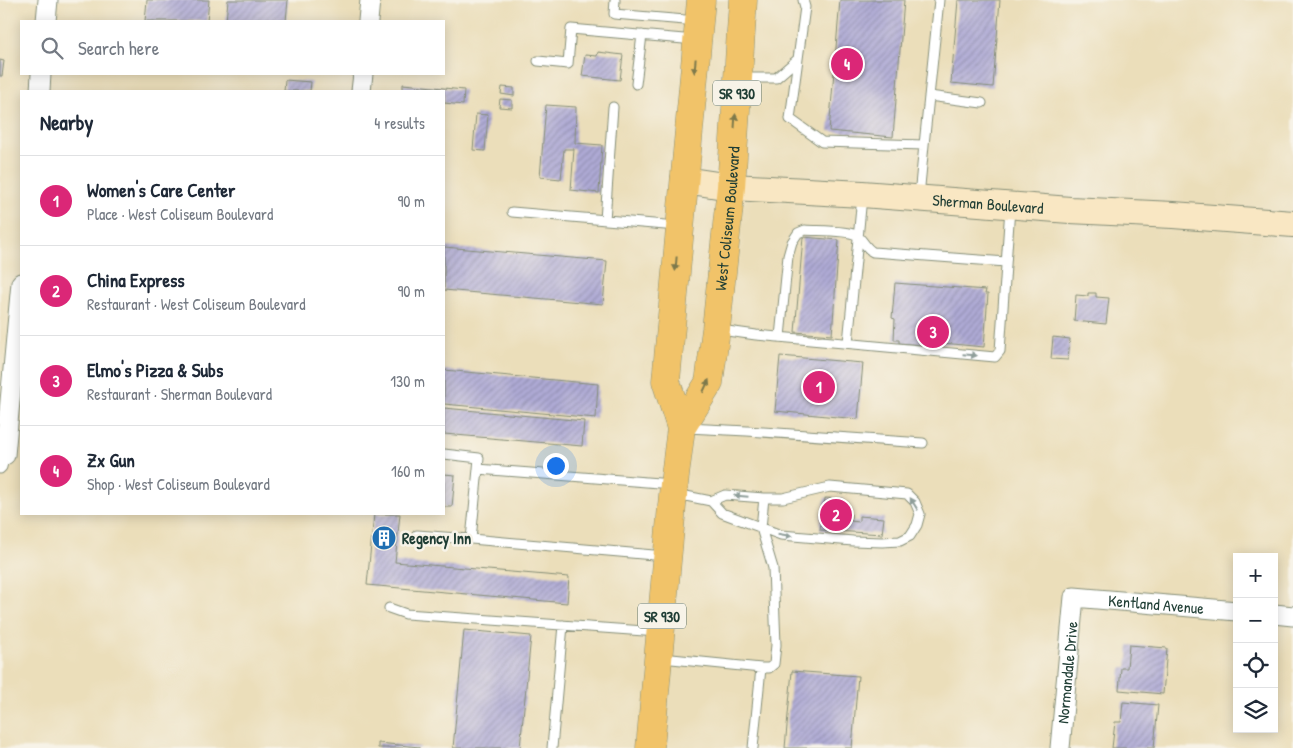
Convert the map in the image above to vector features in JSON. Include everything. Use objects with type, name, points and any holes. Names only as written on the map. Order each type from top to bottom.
[{"type":"highway","name":"West Coliseum Boulevard","points":[[681,428],[709,383],[731,187],[743,0]]},
{"type":"highway","name":"West Coliseum Boulevard","points":[[650,748],[681,428],[666,382],[699,20]]},
{"type":"main road","name":"Sherman Boulevard","points":[[684,180],[731,187],[862,194],[1010,206],[1293,224]]},
{"type":"street","points":[[46,20],[48,0]]},
{"type":"street","points":[[368,20],[370,0]]},
{"type":"street","points":[[40,90],[41,75]]},
{"type":"street","points":[[361,90],[363,75]]},
{"type":"street","points":[[2,462],[20,292]]},
{"type":"street","name":"Kentland Avenue","points":[[1074,597],[1233,611]]},
{"type":"street","name":"Normandale Drive","points":[[1060,748],[1074,597]]},
{"type":"street","points":[[1278,614],[1293,616]]},
{"type":"lane","points":[[615,0],[614,14],[699,20]]},
{"type":"lane","points":[[803,0],[805,7],[790,119],[822,142],[924,145]]},
{"type":"lane","points":[[919,199],[939,0]]},
{"type":"lane","points":[[538,61],[568,64],[571,29],[642,35],[699,20]]},
{"type":"lane","points":[[636,84],[642,35]]},
{"type":"lane","points":[[738,78],[776,78],[798,59]]},
{"type":"lane","points":[[929,96],[982,102]]},
{"type":"lane","points":[[605,220],[613,107]]},
{"type":"lane","points":[[848,344],[862,194]]},
{"type":"lane","points":[[716,329],[848,344],[995,356],[1000,351],[1010,206]]},
{"type":"lane","points":[[512,212],[680,226]]},
{"type":"lane","points":[[780,337],[788,256],[792,242],[798,233],[804,230],[851,233],[858,236],[868,249],[873,252],[1006,262]]},
{"type":"lane","points":[[681,428],[923,443]]},
{"type":"lane","points":[[445,454],[479,458],[471,539]]},
{"type":"lane","points":[[478,468],[674,489],[712,501],[722,513],[781,535],[853,541],[900,541],[910,536],[917,525],[920,514],[915,502],[907,494],[830,487],[783,498],[725,495],[712,501]]},
{"type":"lane","points":[[389,608],[406,614],[563,626],[660,645],[761,668],[769,668],[774,664],[776,646],[773,568],[761,528],[764,498]]},
{"type":"lane","points":[[417,535],[668,556]]},
{"type":"lane","points":[[552,748],[563,626]]},
{"type":"lane","points":[[753,748],[761,668]]},
{"type":"building","points":[[147,0],[209,0],[207,20],[145,20]]},
{"type":"building","points":[[228,0],[288,0],[286,20],[226,20]]},
{"type":"building","points":[[840,0],[904,0],[893,137],[829,131]]},
{"type":"building","points":[[958,0],[1000,0],[993,87],[951,83]]},
{"type":"building","points":[[598,52],[623,55],[620,80],[582,76],[585,55],[597,56]]},
{"type":"building","points":[[0,60],[4,61],[2,76],[0,76]]},
{"type":"building","points":[[285,80],[311,82],[310,90],[284,90]]},
{"type":"building","points":[[403,84],[464,90],[463,105],[445,103],[445,90],[403,90]]},
{"type":"building","points":[[502,87],[514,88],[514,96],[501,94]]},
{"type":"building","points":[[500,99],[512,100],[512,108],[499,107]]},
{"type":"building","points":[[546,105],[576,107],[575,143],[602,145],[599,193],[571,190],[574,149],[564,149],[561,179],[540,177]]},
{"type":"building","points":[[476,114],[488,115],[485,151],[473,150]]},
{"type":"building","points":[[803,237],[839,240],[832,335],[795,332]]},
{"type":"building","points":[[445,247],[607,261],[603,304],[445,290]]},
{"type":"building","points":[[895,283],[986,290],[985,294],[988,294],[984,347],[922,341],[921,345],[899,343],[899,340],[894,340],[895,319],[892,318]]},
{"type":"building","points":[[1088,293],[1096,293],[1096,297],[1109,298],[1106,324],[1074,321],[1076,295],[1088,296]]},
{"type":"building","points":[[1053,337],[1070,339],[1068,360],[1051,359]]},
{"type":"building","points":[[780,356],[863,363],[858,419],[775,411]]},
{"type":"building","points":[[445,370],[598,384],[596,418],[445,404]]},
{"type":"building","points":[[445,408],[584,421],[582,446],[445,434]]},
{"type":"building","name":"Regency Inn","points":[[445,474],[455,475],[452,507],[445,507]]},
{"type":"building","points":[[825,498],[843,499],[842,514],[851,514],[851,521],[859,522],[859,516],[884,518],[882,534],[820,530]]},
{"type":"building","name":"Regency Inn","points":[[374,515],[400,515],[395,562],[569,577],[567,603],[367,585]]},
{"type":"building","points":[[464,630],[531,636],[520,748],[453,748]]},
{"type":"building","points":[[1129,645],[1167,648],[1163,694],[1119,690],[1121,668],[1127,668]]},
{"type":"building","points":[[792,671],[858,676],[852,748],[785,748]]},
{"type":"building","points":[[1123,702],[1158,705],[1154,748],[1112,748],[1115,722],[1121,722]]},
{"type":"building","points":[[378,743],[420,747],[420,748],[378,748]]},
{"type":"place","name":"Zx Gun","points":[[847,64]]},
{"type":"place","name":"Elmo's Pizza & Subs","points":[[933,332]]},
{"type":"place","name":"Women's Care Center","points":[[819,387]]},
{"type":"place","name":"China Express","points":[[836,515]]},
{"type":"place","name":"Regency Inn","points":[[384,538]]}]
